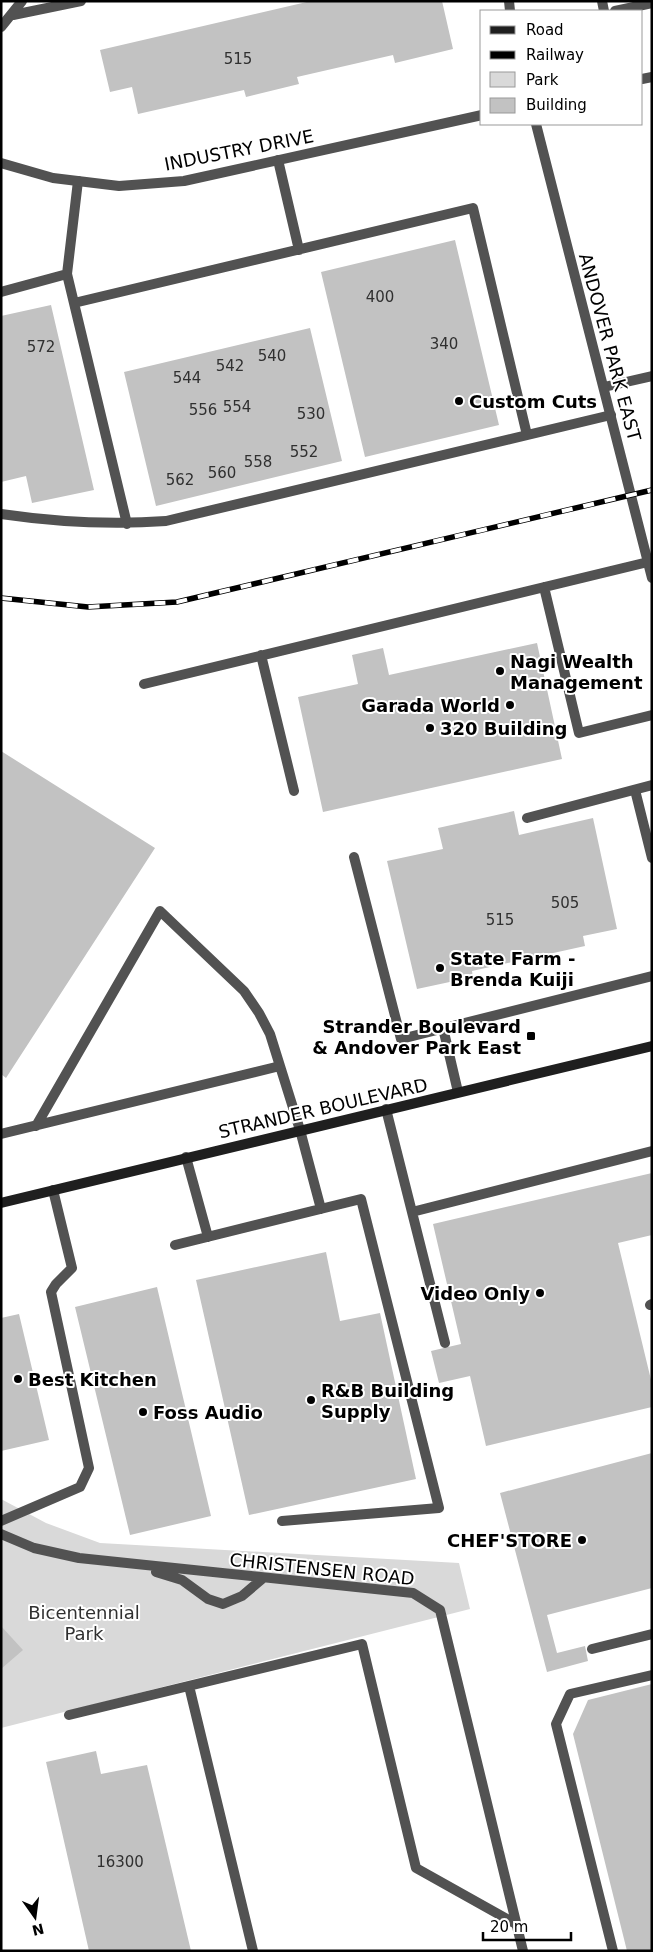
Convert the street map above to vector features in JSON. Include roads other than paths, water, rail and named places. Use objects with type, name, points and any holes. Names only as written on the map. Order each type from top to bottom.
[{"type":"main road","name":"STRANDER BOULEVARD","points":[[1,1203],[652,1046]]},
{"type":"street","points":[[1,27],[13,15],[22,1]]},
{"type":"street","points":[[13,15],[80,1]]},
{"type":"street","points":[[620,10],[652,3]]},
{"type":"street","name":"INDUSTRY DRIVE","points":[[1,163],[53,178],[119,186],[184,181],[480,115]]},
{"type":"street","name":"ANDOVER PARK EAST","points":[[536,125],[652,578]]},
{"type":"street","points":[[278,160],[299,250]]},
{"type":"street","points":[[78,181],[67,274],[127,524]]},
{"type":"street","points":[[74,303],[473,208],[527,435]]},
{"type":"street","points":[[1,292],[67,274]]},
{"type":"street","points":[[604,387],[652,376]]},
{"type":"street","points":[[1,514],[36,519],[127,524],[166,521],[611,415]]},
{"type":"street","points":[[144,684],[648,562]]},
{"type":"street","points":[[544,587],[579,733],[652,715]]},
{"type":"street","points":[[262,655],[294,791]]},
{"type":"street","points":[[526,818],[652,785]]},
{"type":"street","points":[[635,790],[652,858]]},
{"type":"street","points":[[354,857],[401,1039],[652,976]]},
{"type":"street","points":[[36,1126],[160,911],[244,991],[270,1034],[300,1130],[321,1209]]},
{"type":"street","points":[[442,1028],[458,1092]]},
{"type":"street","points":[[1,1134],[280,1066]]},
{"type":"street","points":[[386,1109],[445,1343]]},
{"type":"street","points":[[412,1212],[652,1151]]},
{"type":"street","points":[[186,1157],[208,1237]]},
{"type":"street","points":[[1,1521],[80,1487],[89,1468],[52,1292],[56,1284],[72,1268],[53,1190]]},
{"type":"street","points":[[175,1245],[361,1199],[439,1508],[282,1521]]},
{"type":"street","name":"CHRISTENSEN ROAD","points":[[1,1534],[34,1548],[79,1558],[414,1593],[440,1610],[523,1951]]},
{"type":"street","points":[[136,1565],[182,1580],[208,1599],[223,1604],[242,1596],[262,1578]]},
{"type":"street","points":[[592,1649],[652,1634]]},
{"type":"street","points":[[69,1715],[362,1644],[416,1868],[516,1924]]},
{"type":"street","points":[[614,1951],[556,1724],[570,1694],[652,1675]]},
{"type":"street","points":[[189,1686],[253,1951]]},
{"type":"railway","points":[[1,598],[88,607],[177,602],[652,490]]},
{"type":"place","name":"Custom Cuts","points":[[459,401]]},
{"type":"place","name":"Nagi Wealth Management","points":[[500,671]]},
{"type":"place","name":"Garada World","points":[[510,705]]},
{"type":"place","name":"320 Building","points":[[430,728]]},
{"type":"place","name":"State Farm - Brenda Kuiji","points":[[440,968]]},
{"type":"place","name":"Strander Boulevard & Andover Park East","points":[[531,1036]]},
{"type":"place","name":"Video Only","points":[[540,1293]]},
{"type":"place","name":"Best Kitchen","points":[[18,1379]]},
{"type":"place","name":"R&B Building Supply","points":[[311,1400]]},
{"type":"place","name":"Foss Audio","points":[[143,1412]]},
{"type":"place","name":"CHEF'STORE","points":[[582,1540]]},
{"type":"park label","name":"Bicentennial Park","points":[[84,1622]]}]
